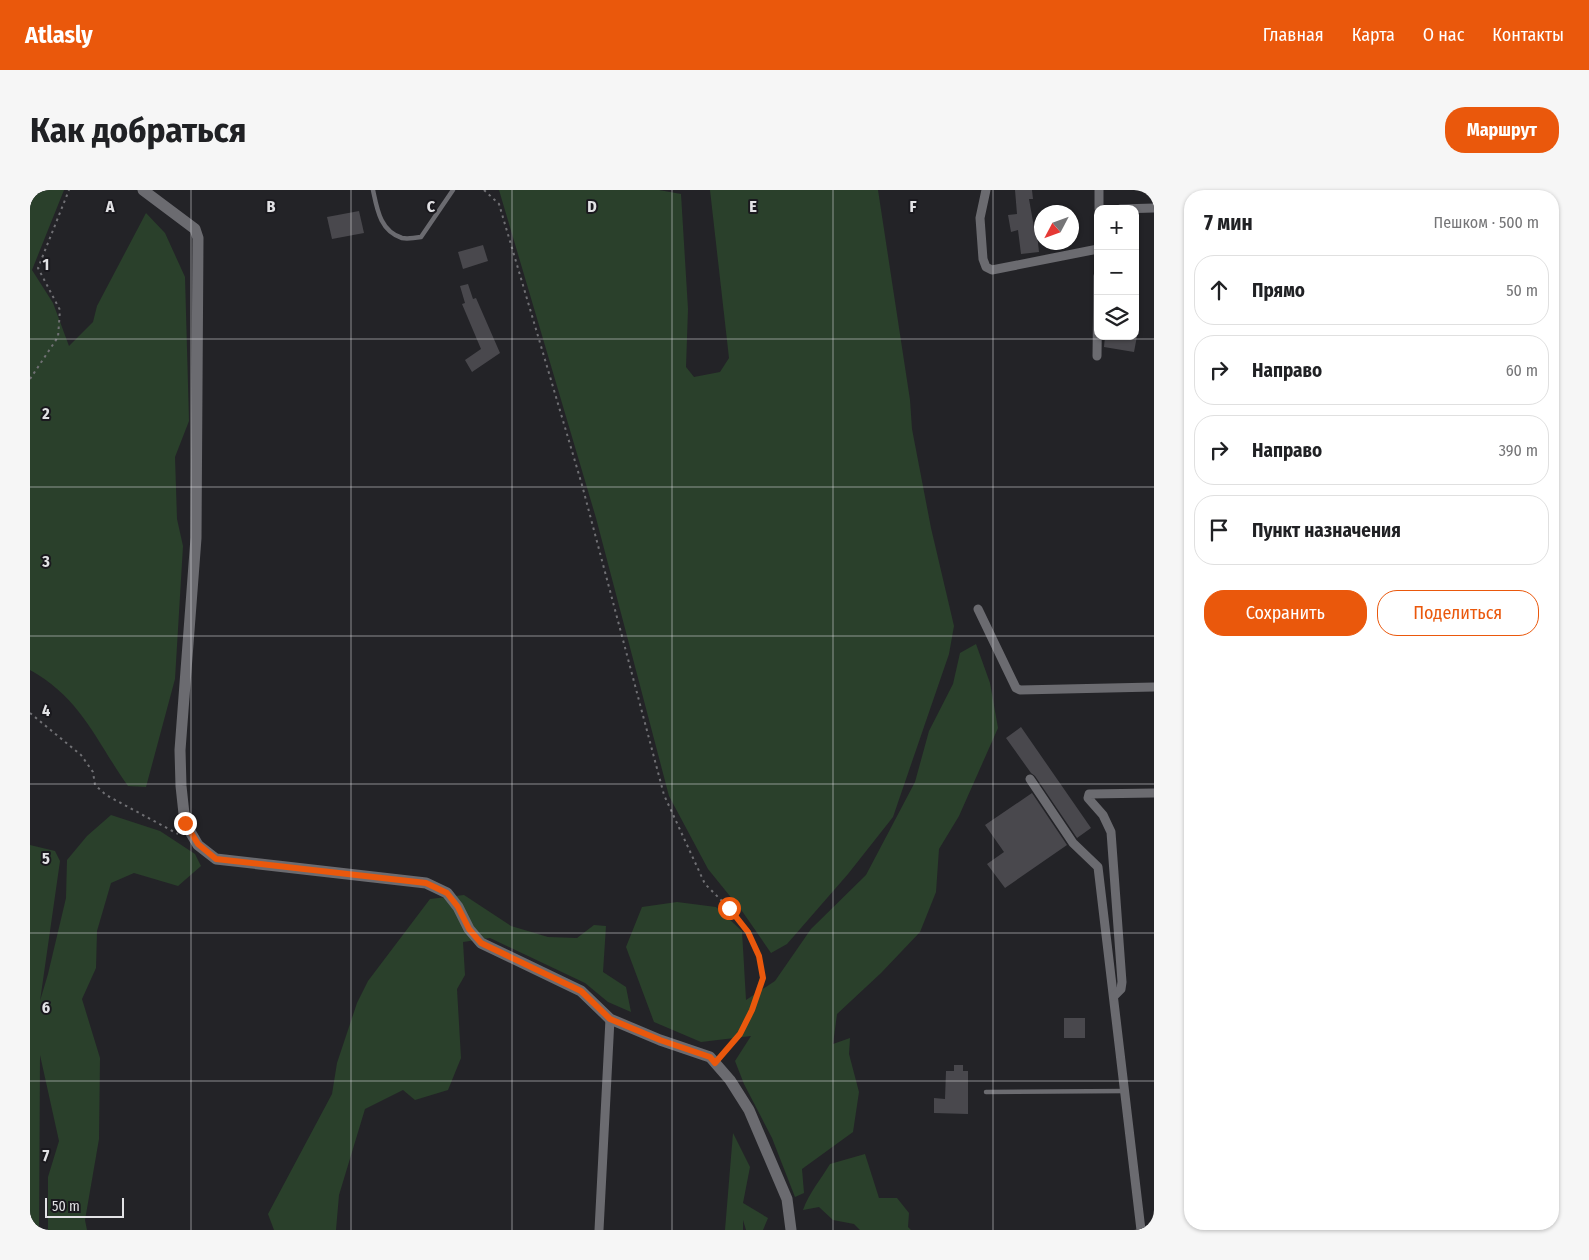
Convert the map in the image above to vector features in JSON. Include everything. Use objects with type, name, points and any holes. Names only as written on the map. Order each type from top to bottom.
[{"type":"street","points":[[143,190],[195,229],[198,238],[196,538],[180,750],[185,823],[198,844],[216,859],[426,883],[447,893],[458,907],[469,929],[481,943],[581,991],[610,1019],[660,1040],[710,1057],[730,1080],[749,1110],[787,1199],[791,1230]]},
{"type":"street","points":[[986,190],[980,218],[983,259],[986,267],[992,270],[1094,250]]},
{"type":"street","points":[[1099,190],[1099,205]]},
{"type":"street","points":[[1139,208],[1154,208]]},
{"type":"street","points":[[1097,356],[1098,295]]},
{"type":"street","points":[[978,609],[1016,688],[1020,690],[1154,687]]},
{"type":"street","points":[[1030,779],[1073,843],[1098,867],[1141,1230]]},
{"type":"street","points":[[1114,996],[1121,989],[1122,982],[1111,832],[1103,815],[1088,798],[1089,794],[1154,793]]},
{"type":"street","points":[[598,1230],[610,1019]]},
{"type":"lane","points":[[373,190],[379,218],[391,232],[403,238],[421,237],[452,190]]},
{"type":"lane","points":[[986,1092],[1125,1091]]},
{"type":"path","points":[[30,379],[58,337],[60,310],[38,268],[70,190]]},
{"type":"path","points":[[484,190],[499,204],[582,485],[664,796],[705,884],[729,908],[748,932],[759,956],[763,978],[752,1010],[740,1034],[715,1063]]},
{"type":"path","points":[[30,714],[81,755],[93,772],[95,786],[106,795],[181,836]]},
{"type":"green space","points":[[30,190],[64,190],[32,270],[53,303],[69,346],[93,322],[97,306],[146,213],[165,233],[185,277],[189,421],[175,457],[177,519],[183,546],[175,679],[146,787],[128,786],[75,707],[48,681],[30,670]]},
{"type":"green space","points":[[499,190],[659,190],[681,194],[688,309],[686,367],[694,377],[720,372],[729,358],[710,190],[878,190],[910,400],[912,429],[931,528],[954,626],[949,654],[893,817],[848,874],[787,944],[771,953],[742,911],[708,869],[669,796],[596,518]]},
{"type":"green space","points":[[976,644],[990,683],[998,728],[959,816],[939,849],[936,892],[920,932],[881,973],[837,1014],[833,1044],[850,1038],[849,1054],[859,1092],[853,1132],[802,1169],[804,1193],[795,1197],[772,1138],[744,1084],[735,1061],[751,1036],[701,1042],[654,1022],[626,947],[642,907],[677,902],[716,907],[742,931],[746,1000],[775,981],[811,929],[866,875],[915,782],[929,731],[953,684],[960,653]]},
{"type":"green space","points":[[111,815],[160,831],[195,854],[201,866],[178,886],[134,873],[111,883],[97,931],[96,968],[82,999],[100,1058],[99,1139],[85,1220],[87,1230],[48,1230],[48,1177],[59,1141],[40,1055],[39,1230],[30,1230],[30,845],[55,851],[60,861],[40,1001],[66,898],[67,860],[87,836]]},
{"type":"green space","points":[[464,895],[511,926],[548,937],[577,938],[594,925],[606,926],[603,972],[626,987],[631,1012],[608,1002],[585,983],[490,938],[463,942],[465,975],[457,989],[461,1058],[448,1090],[415,1100],[403,1090],[365,1109],[339,1195],[336,1230],[274,1230],[268,1214],[332,1094],[337,1063],[357,1003],[368,981],[430,899]]},
{"type":"green space","points":[[733,1133],[750,1167],[743,1203],[768,1218],[763,1230],[746,1230],[743,1220],[743,1230],[725,1230]]},
{"type":"green space","points":[[865,1154],[879,1198],[897,1198],[909,1213],[908,1227],[911,1230],[860,1230],[854,1224],[833,1220],[819,1207],[803,1210],[830,1164]]},
{"type":"building","points":[[1015,190],[1032,190],[1033,199],[1029,199],[1034,227],[1034,250],[1039,250],[1039,252],[1021,254],[1018,230],[1011,232],[1008,215],[1017,214]]},
{"type":"building","points":[[359,211],[364,233],[332,239],[327,217]]},
{"type":"building","points":[[483,245],[488,261],[463,269],[458,252]]},
{"type":"building","points":[[468,284],[473,299],[476,298],[500,353],[472,372],[465,360],[481,349],[462,304],[465,303],[460,286]]},
{"type":"building","points":[[1105,340],[1136,340],[1134,352],[1104,347]]},
{"type":"building","points":[[1021,727],[1091,828],[1077,838],[1035,776],[1006,738]]},
{"type":"building","points":[[1032,793],[1067,845],[1005,888],[987,864],[1004,852],[985,825]]},
{"type":"building","points":[[1064,1018],[1085,1018],[1085,1038],[1064,1038]]},
{"type":"building","points":[[954,1065],[963,1065],[963,1071],[968,1071],[968,1114],[934,1113],[934,1098],[945,1099],[946,1071],[954,1071]]},
{"type":"route","points":[[185,823],[198,844],[216,859],[426,883],[447,893],[458,907],[469,929],[481,943],[581,991],[610,1019],[660,1040],[710,1057],[715,1063],[740,1034],[752,1010],[763,978],[759,956],[748,932],[729,908]]}]
